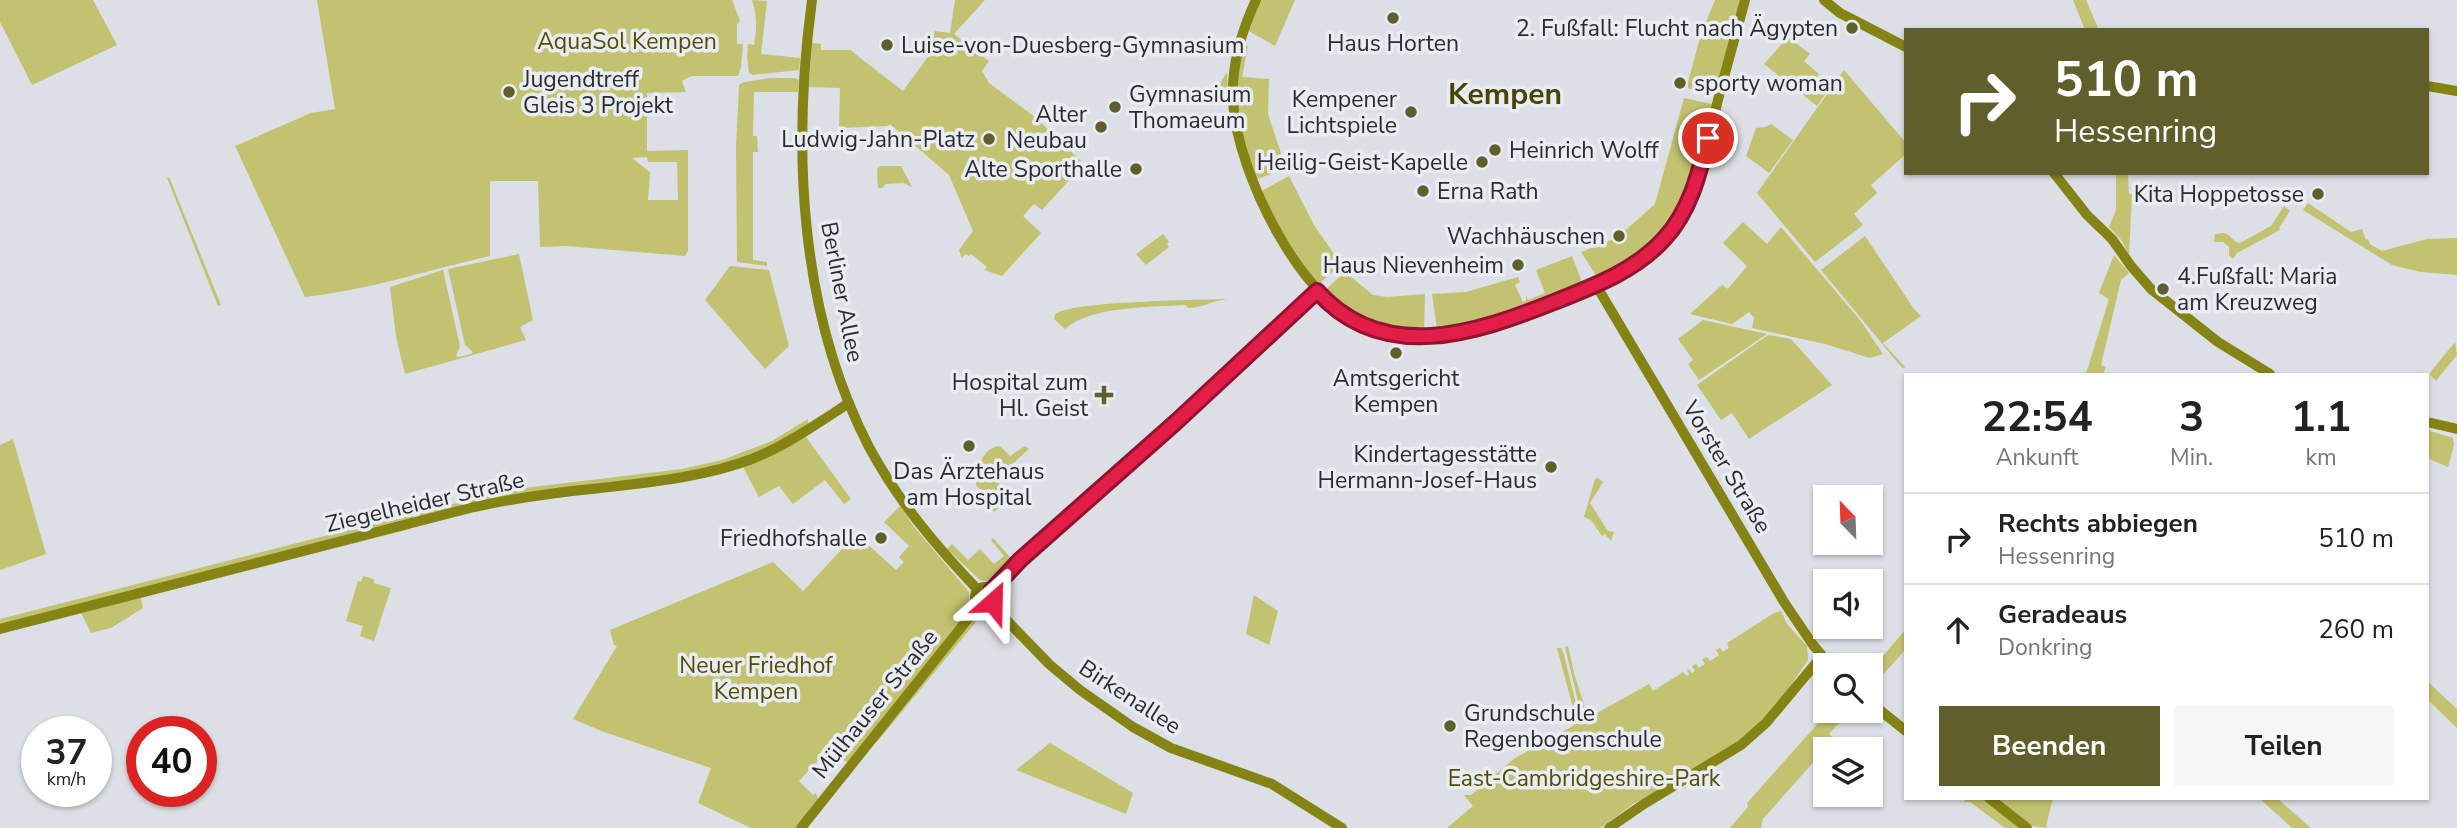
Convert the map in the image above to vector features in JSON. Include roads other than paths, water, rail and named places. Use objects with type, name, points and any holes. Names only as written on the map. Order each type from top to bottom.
[{"type":"street","name":"Berliner Allee","points":[[812,0],[803,108],[803,166],[808,229],[825,329],[849,402],[871,450],[901,498],[940,550],[978,590]]},
{"type":"street","points":[[1256,0],[1241,37],[1233,91],[1236,126],[1265,205],[1306,276],[1334,308],[1354,322],[1376,331],[1430,336],[1463,332],[1528,312],[1596,285],[1625,270],[1652,251],[1670,233],[1683,214],[1698,177],[1745,0]]},
{"type":"street","points":[[1824,0],[1840,13],[1904,46]]},
{"type":"street","points":[[2429,86],[2457,91]]},
{"type":"street","points":[[2056,175],[2087,215],[2112,239],[2151,289],[2218,342],[2268,373]]},
{"type":"street","name":"Vorster Straße","points":[[1596,285],[1784,602],[1820,653]]},
{"type":"street","points":[[992,590],[1020,560],[1176,422],[1317,291]]},
{"type":"street","name":"Ziegelheider Straße","points":[[0,629],[474,507],[540,495],[676,479],[717,470],[784,444],[849,402]]},
{"type":"street","points":[[2429,422],[2457,429]]},
{"type":"street","points":[[986,587],[992,590],[995,598],[992,604],[986,607],[979,605],[975,598],[978,590],[986,587]]},
{"type":"street","name":"Birkenallee","points":[[992,604],[1049,664],[1080,690],[1133,727],[1171,748],[1272,784],[1342,828]]},
{"type":"street","name":"Mülhauser Straße","points":[[801,828],[979,605]]},
{"type":"street","points":[[1609,828],[1741,745],[1766,723],[1813,667]]},
{"type":"street","points":[[1883,713],[1904,729]]},
{"type":"street","points":[[1991,800],[2026,828]]},
{"type":"place","name":"Haus Horten","points":[[1393,18]]},
{"type":"place","name":"2. Fußfall: Flucht nach Ägypten","points":[[1852,28]]},
{"type":"place","name":"Luise-von-Duesberg-Gymnasium","points":[[887,45]]},
{"type":"place","name":"sporty woman","points":[[1680,83]]},
{"type":"place","name":"Jugendtreff Gleis 3 Projekt","points":[[509,92]]},
{"type":"place","name":"Gymnasium Thomaeum","points":[[1115,107]]},
{"type":"place","name":"Kempener Lichtspiele","points":[[1411,112]]},
{"type":"place","name":"Alter Neubau","points":[[1101,127]]},
{"type":"place","name":"Ludwig-Jahn-Platz","points":[[989,139]]},
{"type":"place","name":"Heinrich Wolff","points":[[1495,150]]},
{"type":"place","name":"Heilig-Geist-Kapelle","points":[[1482,162]]},
{"type":"place","name":"Alte Sporthalle","points":[[1136,169]]},
{"type":"place","name":"Erna Rath","points":[[1423,191]]},
{"type":"place","name":"Kita Hoppetosse","points":[[2318,194]]},
{"type":"place","name":"Wachhäuschen","points":[[1619,236]]},
{"type":"place","name":"Haus Nievenheim","points":[[1518,265]]},
{"type":"place","name":"4.Fußfall: Maria am Kreuzweg","points":[[2163,289]]},
{"type":"place","name":"Amtsgericht Kempen","points":[[1396,353]]},
{"type":"place","name":"Hospital zum Hl. Geist","points":[[1104,395]]},
{"type":"place","name":"Das Ärztehaus am Hospital","points":[[969,446]]},
{"type":"place","name":"Kindertagesstätte Hermann-Josef-Haus","points":[[1551,467]]},
{"type":"place","name":"Friedhofshalle","points":[[881,538]]},
{"type":"place","name":"Grundschule Regenbogenschule","points":[[1450,726]]},
{"type":"district","name":"Kempen","points":[[1505,94]]},
{"type":"park label","name":"AquaSol Kempen","points":[[627,41]]},
{"type":"park label","name":"Neuer Friedhof Kempen","points":[[756,678]]},
{"type":"park label","name":"East-Cambridgeshire-Park","points":[[1584,778]]}]
